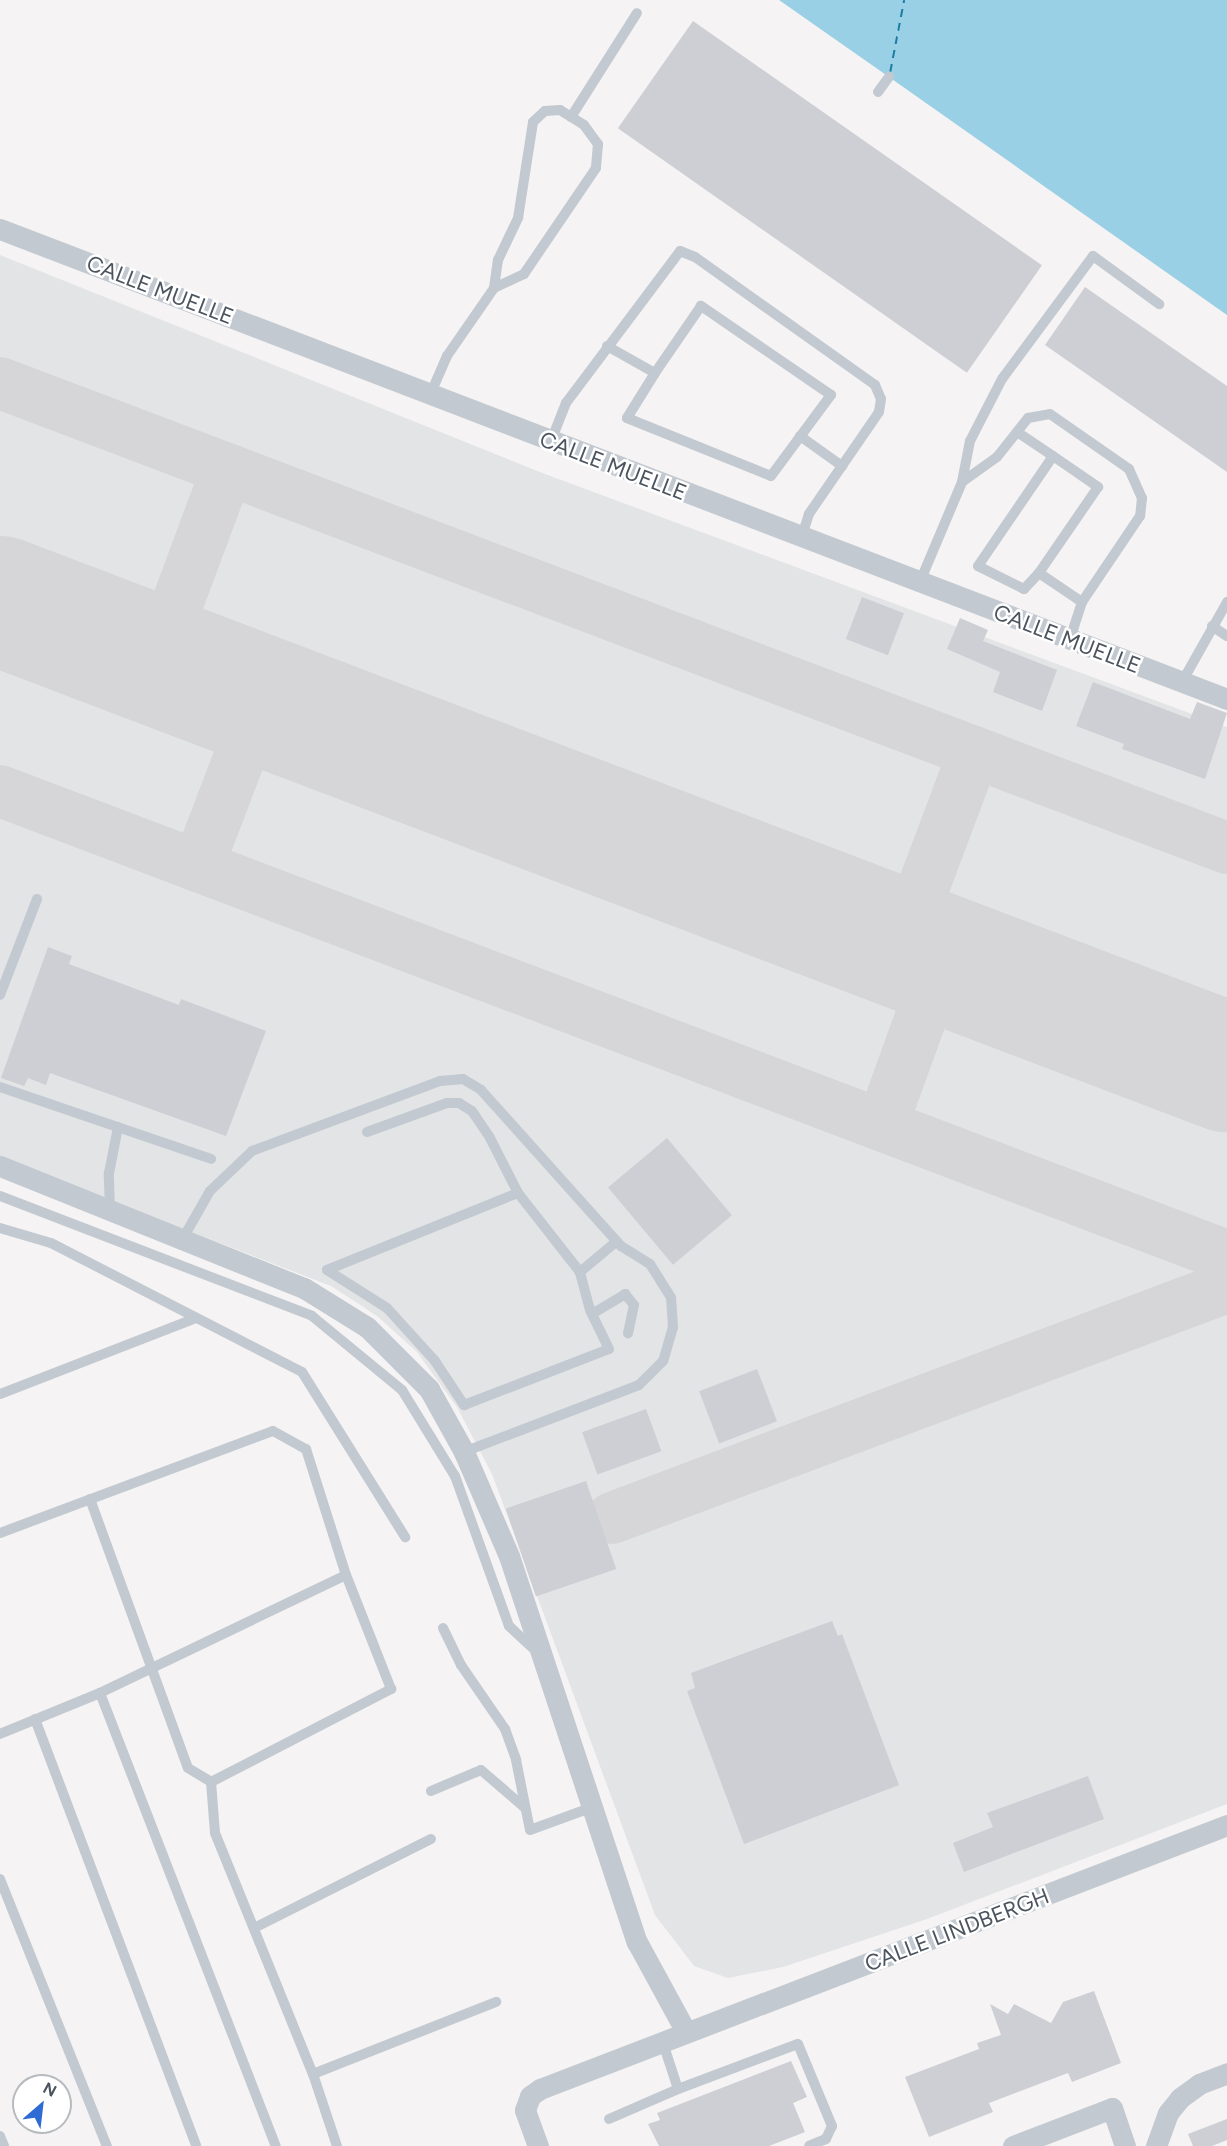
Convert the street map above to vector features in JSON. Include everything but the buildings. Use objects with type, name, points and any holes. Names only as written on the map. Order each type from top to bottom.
[{"type":"street","name":"CALLE MUELLE","points":[[0,229],[801,539],[1227,699]]},
{"type":"street","points":[[0,1166],[304,1288],[367,1327],[429,1389],[464,1452],[509,1556],[546,1660],[590,1808],[637,1942],[685,2030]]},
{"type":"street","name":"CALLE LINDBERGH","points":[[538,2146],[525,2110],[530,2096],[685,2030],[985,1920],[1227,1825]]},
{"type":"street","points":[[1156,2146],[1168,2113],[1180,2098],[1199,2084],[1227,2073]]},
{"type":"street","points":[[1013,2146],[1112,2108],[1125,2146]]},
{"type":"lane","points":[[571,117],[637,13]]},
{"type":"lane","points":[[878,92],[889,77]]},
{"type":"lane","points":[[429,394],[447,356],[494,288],[498,260],[518,218],[534,122],[545,111],[560,110],[584,125],[598,144],[596,168],[524,274],[494,288]]},
{"type":"lane","points":[[551,441],[566,403],[671,258],[680,251],[695,257],[875,385],[881,399],[879,412],[809,514],[801,539]]},
{"type":"lane","points":[[919,584],[962,482],[970,441],[1002,379],[1093,256],[1159,304]]},
{"type":"lane","points":[[701,306],[831,395],[771,476],[627,418],[655,373],[701,306]]},
{"type":"lane","points":[[607,346],[655,373]]},
{"type":"lane","points":[[962,482],[997,457],[1028,418],[1050,414],[1129,469],[1142,498],[1140,516],[1082,602],[1070,640]]},
{"type":"lane","points":[[1017,432],[1053,456],[1098,487],[1039,573],[1024,589],[978,566],[1053,456]]},
{"type":"lane","points":[[800,436],[842,466]]},
{"type":"lane","points":[[1039,573],[1082,602]]},
{"type":"lane","points":[[1182,682],[1227,602]]},
{"type":"lane","points":[[1212,626],[1227,636]]},
{"type":"lane","points":[[0,995],[36,899]]},
{"type":"lane","points":[[182,1240],[210,1191],[252,1151],[440,1081],[463,1079],[481,1090],[617,1242],[650,1264],[671,1298],[673,1327],[663,1361],[639,1385],[464,1452]]},
{"type":"lane","points":[[0,1087],[211,1159]]},
{"type":"lane","points":[[367,1132],[447,1103],[459,1103],[472,1111],[490,1138],[518,1193],[580,1272],[592,1314],[609,1349],[464,1405],[435,1361],[387,1308],[327,1270],[518,1193]]},
{"type":"lane","points":[[110,1210],[109,1173],[118,1127]]},
{"type":"lane","points":[[0,1196],[312,1316],[402,1390],[455,1476],[509,1626],[546,1660]]},
{"type":"lane","points":[[0,1228],[51,1243],[302,1372],[405,1537]]},
{"type":"lane","points":[[580,1272],[617,1242]]},
{"type":"lane","points":[[592,1314],[625,1294],[634,1305],[628,1333]]},
{"type":"lane","points":[[0,1394],[196,1318]]},
{"type":"lane","points":[[0,1533],[273,1431],[306,1449],[346,1575],[390,1689],[211,1782]]},
{"type":"lane","points":[[90,1499],[188,1768],[211,1782]]},
{"type":"lane","points":[[0,1734],[100,1694],[346,1575]]},
{"type":"lane","points":[[443,1628],[461,1665],[505,1729],[516,1760],[530,1830],[590,1808]]},
{"type":"lane","points":[[100,1694],[276,2146]]},
{"type":"lane","points":[[35,1719],[196,2146]]},
{"type":"lane","points":[[431,1791],[481,1770],[524,1807]]},
{"type":"lane","points":[[211,1782],[215,1833],[313,2074],[338,2146]]},
{"type":"lane","points":[[254,1928],[431,1839]]},
{"type":"lane","points":[[0,1879],[107,2146]]},
{"type":"lane","points":[[313,2074],[496,2002]]},
{"type":"lane","points":[[662,2040],[678,2089]]},
{"type":"lane","points":[[609,2119],[678,2089],[798,2044],[832,2126],[826,2139],[809,2146]]},
{"type":"lane","points":[[0,2136],[4,2146]]},
{"type":"shaded area","points":[[0,255],[545,474],[1227,727],[1227,1804],[927,1919],[783,1967],[728,1978],[694,1966],[655,1915],[492,1474],[457,1407],[417,1352],[377,1316],[331,1286],[0,1158]]},
{"type":"water","points":[[779,0],[1227,0],[1227,315],[889,77]]},
{"type":"pier","points":[[777,0],[1151,265],[777,2]]},
{"type":"ferry route","points":[[890,72],[904,0]]},
{"type":"taxiway","points":[[0,383],[1227,848]]},
{"type":"taxiway","points":[[156,661],[227,470]]},
{"type":"taxiway","points":[[198,866],[261,701]]},
{"type":"taxiway","points":[[902,944],[974,752]]},
{"type":"taxiway","points":[[0,791],[1227,1256]]},
{"type":"taxiway","points":[[882,1125],[942,959]]},
{"type":"taxiway","points":[[612,1518],[1227,1287]]},
{"type":"runway","points":[[0,601],[1227,1067]]}]
